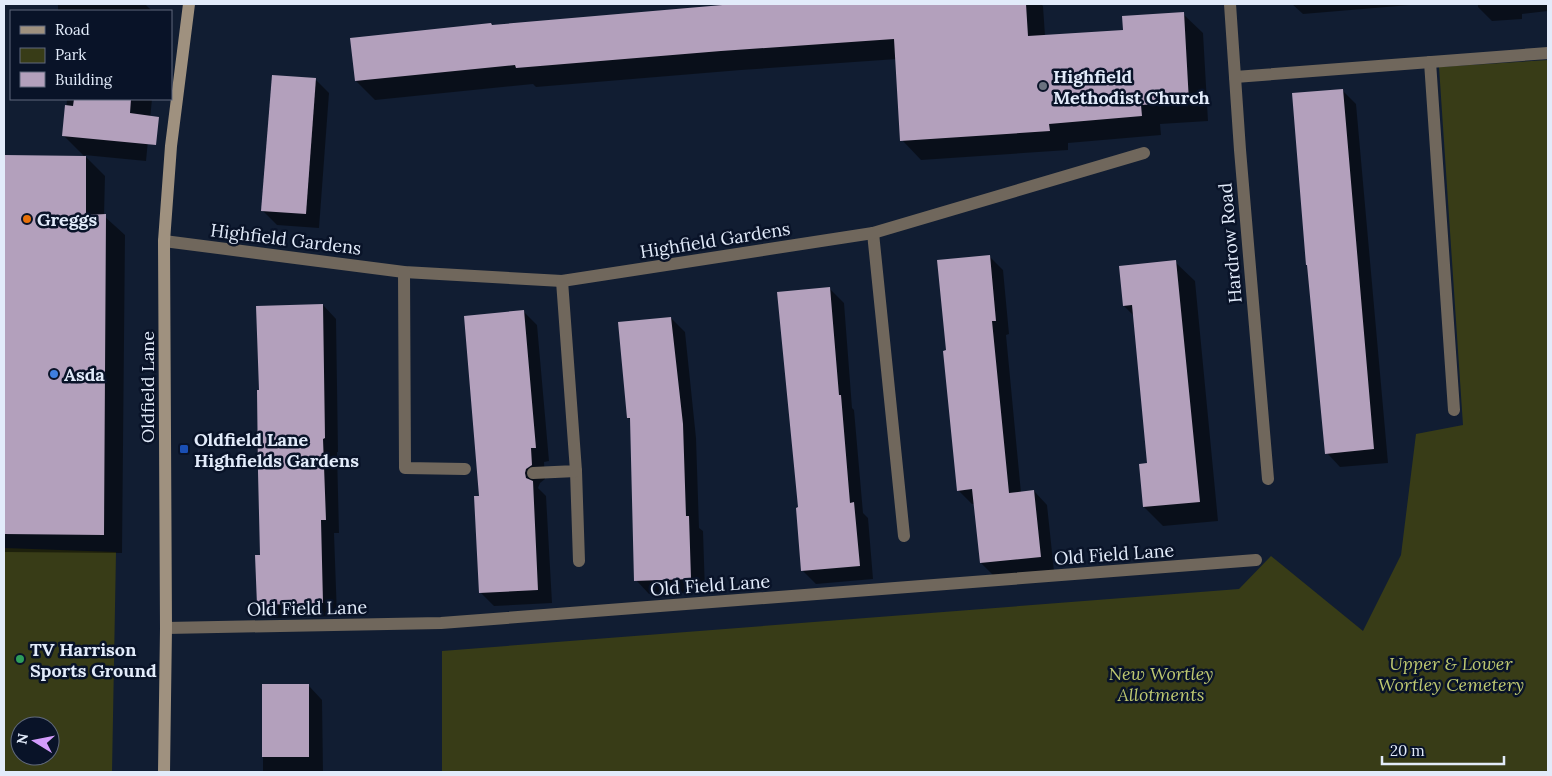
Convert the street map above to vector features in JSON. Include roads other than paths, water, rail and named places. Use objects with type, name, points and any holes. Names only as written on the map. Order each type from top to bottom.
[{"type":"street","name":"Oldfield Lane","points":[[164,772],[166,628],[164,242],[171,146],[189,4]]},
{"type":"street","name":"Hardrow Road","points":[[1230,4],[1268,479]]},
{"type":"street","points":[[1235,77],[1548,53]]},
{"type":"street","points":[[1430,62],[1454,410]]},
{"type":"street","name":"Highfield Gardens","points":[[164,242],[404,272],[562,281],[873,233],[1144,154]]},
{"type":"street","points":[[873,233],[904,536]]},
{"type":"street","points":[[404,272],[404,468],[465,469]]},
{"type":"street","points":[[562,281],[576,471],[578,561]]},
{"type":"street","points":[[533,473],[576,471]]},
{"type":"street","name":"Old Field Lane","points":[[166,628],[441,623],[1256,560]]},
{"type":"place","name":"Highfield Methodist Church","points":[[1043,86]]},
{"type":"place","name":"Greggs","points":[[27,219]]},
{"type":"place","name":"Asda","points":[[54,374]]},
{"type":"place","name":"Oldfield Lane Highfields Gardens","points":[[184,449]]},
{"type":"place","name":"TV Harrison Sports Ground","points":[[20,659]]},
{"type":"park label","name":"Upper & Lower Wortley Cemetery","points":[[1451,673]]},
{"type":"park label","name":"New Wortley Allotments","points":[[1161,683]]}]
